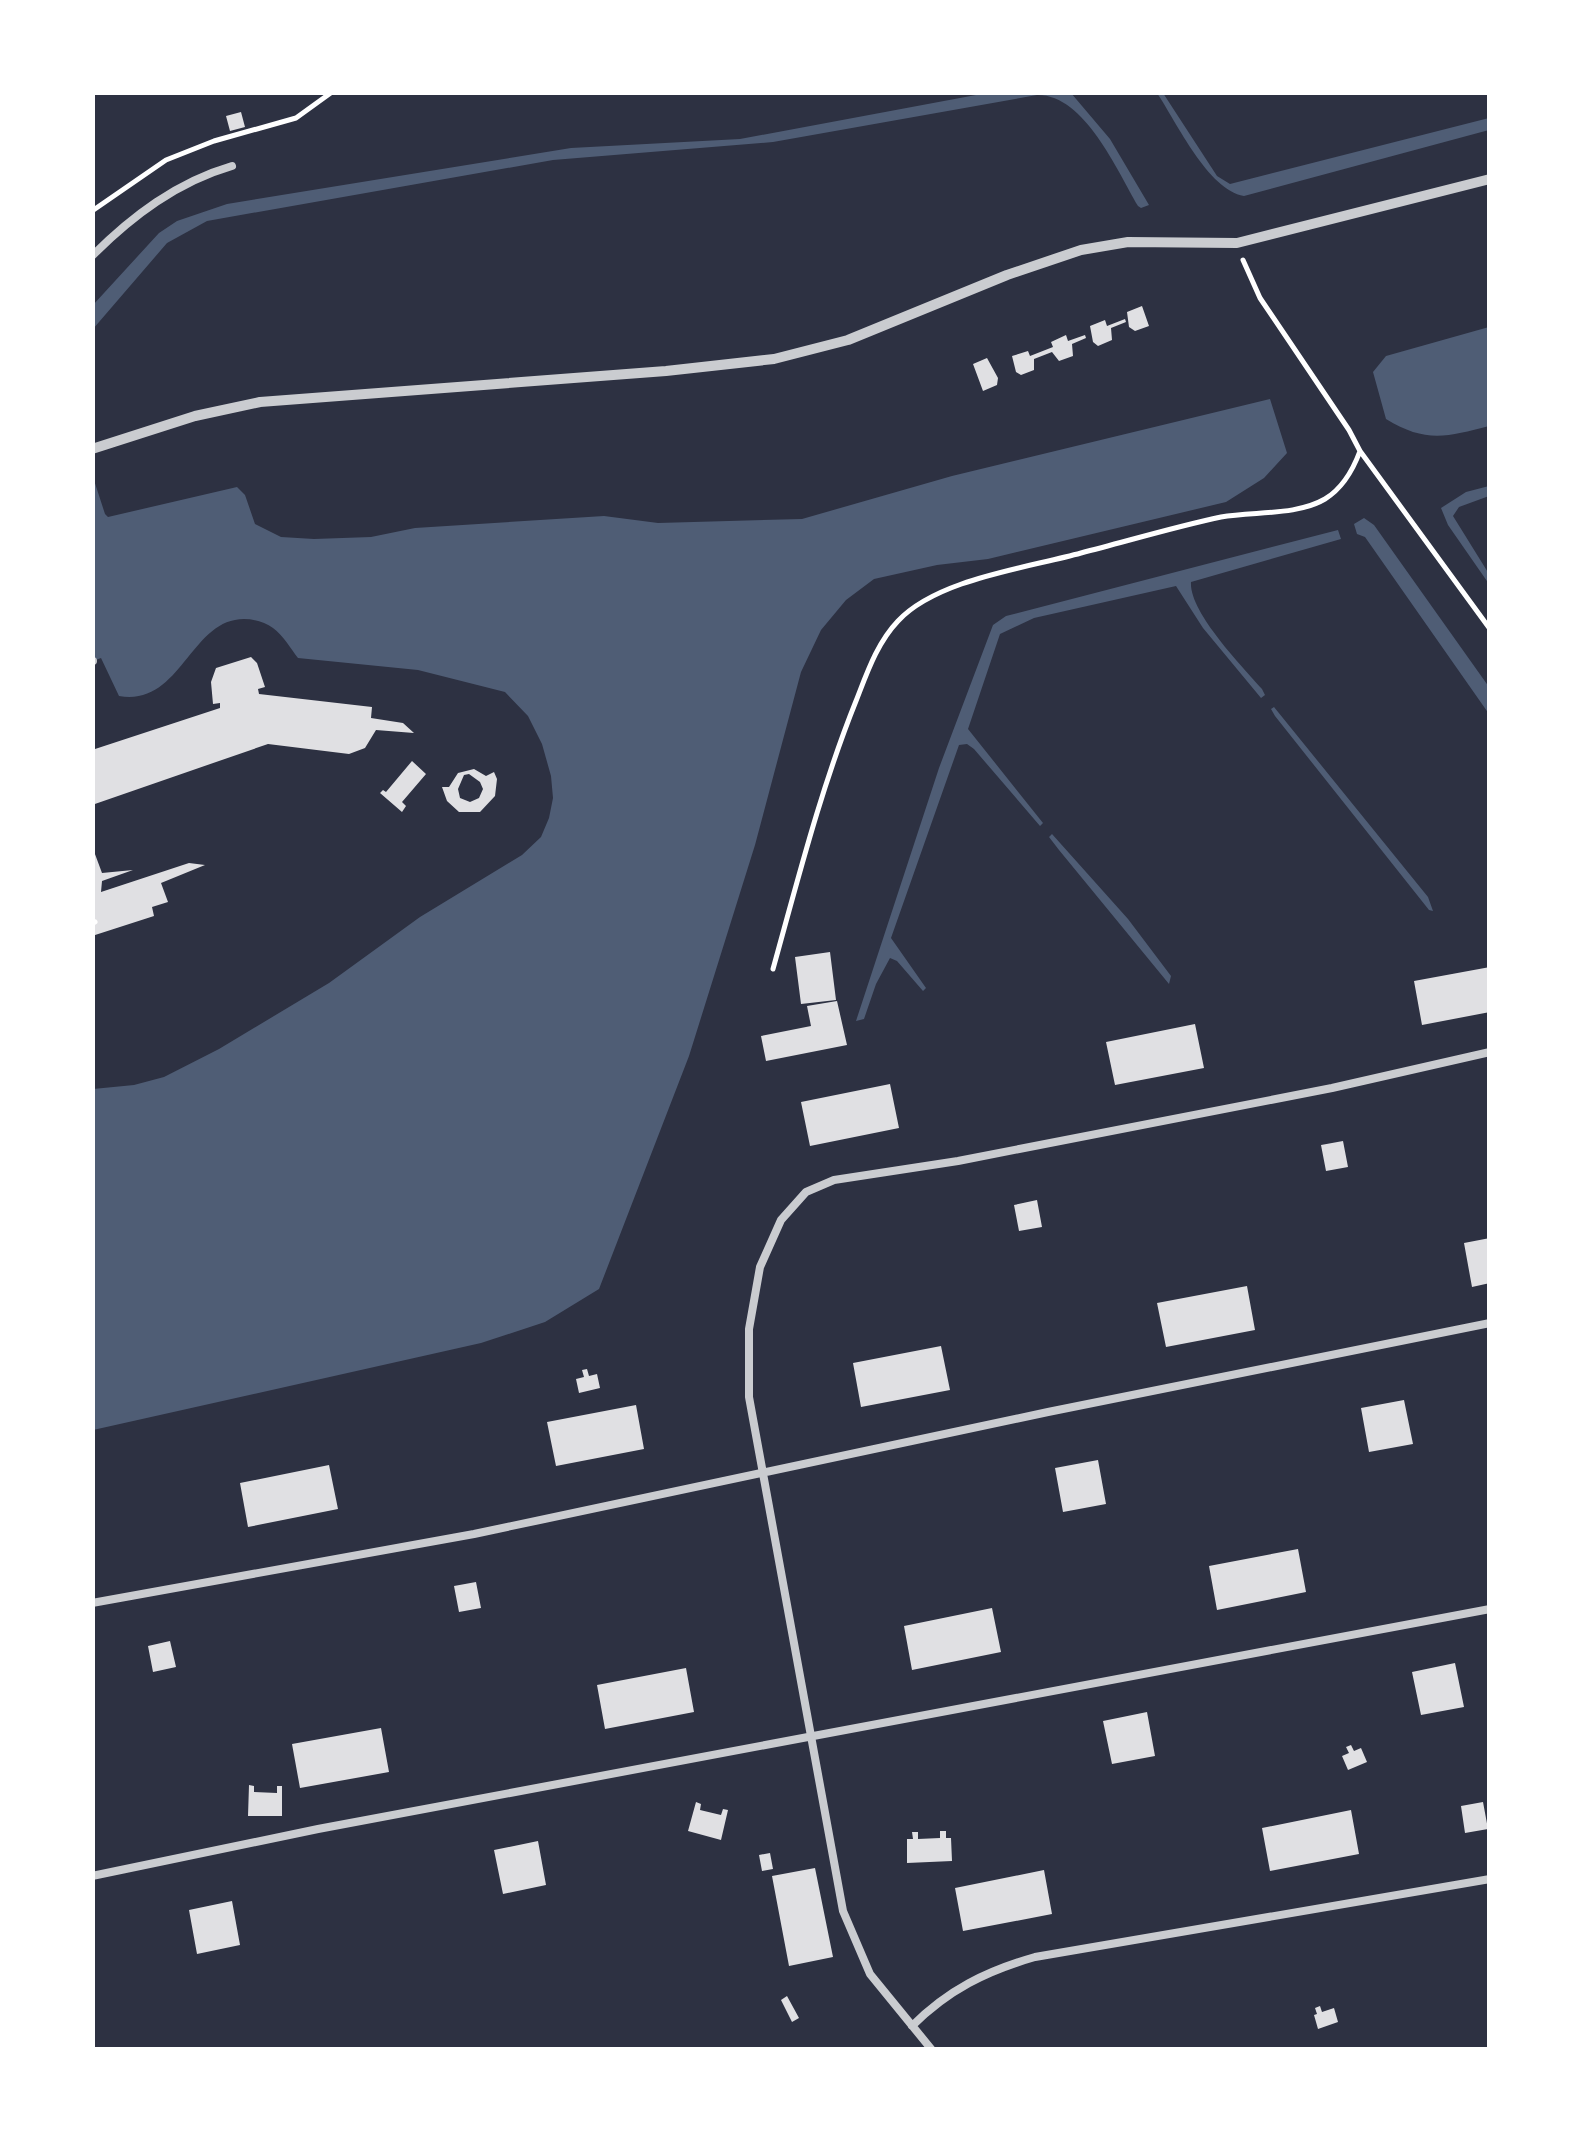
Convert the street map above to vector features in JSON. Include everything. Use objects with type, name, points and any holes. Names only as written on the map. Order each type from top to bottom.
[{"type":"street","points":[[92,450],[195,416],[260,402],[774,359],[848,340],[1007,274],[1081,250],[1128,242],[1237,244],[1490,178]]},
{"type":"lane","points":[[92,256],[156,202],[198,178],[232,166]]},
{"type":"lane","points":[[932,2050],[870,1974],[842,1911],[760,1472],[749,1397],[749,1329],[760,1267],[782,1220],[806,1192],[834,1180],[994,1154],[1332,1088],[1490,1052]]},
{"type":"lane","points":[[92,1603],[474,1534],[1490,1323]]},
{"type":"lane","points":[[92,1876],[336,1826],[1490,1609]]},
{"type":"lane","points":[[912,2026],[956,1988],[996,1968],[1034,1957],[1490,1879]]},
{"type":"path","points":[[92,211],[166,160],[214,141],[296,118],[332,92]]},
{"type":"path","points":[[1237,244],[1260,298],[1360,451],[1490,629]]},
{"type":"path","points":[[773,969],[846,724],[871,662],[901,618],[918,605],[964,584],[1188,525],[1308,506],[1323,500],[1345,480],[1360,451]]},
{"type":"water","points":[[992,92],[1071,93],[1110,139],[1149,205],[1138,206],[1084,120],[1054,98],[1037,95],[773,142],[553,160],[207,221],[167,243],[93,329],[93,305],[159,233],[177,221],[227,204],[571,148],[740,139]]},
{"type":"water","points":[[1157,93],[1163,93],[1217,176],[1230,184],[1489,118],[1489,130],[1244,196],[1218,182],[1206,169]]},
{"type":"water","points":[[1489,327],[1489,426],[1436,436],[1413,432],[1386,419],[1373,372],[1386,356]]},
{"type":"water","points":[[1270,399],[1287,453],[1264,478],[1226,502],[988,559],[874,579],[846,600],[821,630],[801,672],[755,845],[689,1056],[599,1289],[545,1322],[481,1343],[93,1430],[93,1089],[164,1077],[329,983],[420,917],[522,855],[541,837],[553,798],[542,744],[528,716],[505,692],[418,670],[298,658],[277,631],[255,620],[226,623],[210,633],[157,689],[140,696],[119,696],[101,658],[93,661],[92,474],[108,517],[237,487],[245,495],[255,524],[281,537],[371,537],[415,528],[604,516],[658,523],[802,519],[952,476]]},
{"type":"water","points":[[1489,486],[1489,496],[1459,507],[1453,516],[1489,574],[1489,584],[1448,525],[1441,508],[1466,492]]},
{"type":"water","points":[[1364,518],[1374,525],[1489,687],[1489,714],[1365,537],[1357,534],[1354,524]]},
{"type":"water","points":[[1338,530],[1341,539],[1191,582],[1207,623],[1262,689],[1265,695],[1261,698],[1203,628],[1176,586],[1034,618],[1000,634],[968,729],[1043,823],[1040,826],[974,749],[967,744],[959,745],[891,938],[926,988],[923,991],[890,958],[864,1019],[856,1021],[939,768],[993,625],[1006,616]]},
{"type":"water","points":[[1274,707],[1428,897],[1433,911],[1275,716],[1271,709]]},
{"type":"water","points":[[1052,834],[1128,919],[1171,976],[1169,984],[1059,850],[1049,837]]},
{"type":"building","points":[[241,112],[245,127],[230,131],[226,116]]},
{"type":"building","points":[[1142,306],[1149,326],[1135,331],[1129,327],[1127,312]]},
{"type":"building","points":[[1125,319],[1126,322],[1111,328],[1112,340],[1098,346],[1093,342],[1090,326],[1105,320],[1107,326]]},
{"type":"building","points":[[1066,335],[1068,341],[1085,335],[1086,338],[1072,344],[1073,356],[1059,361],[1052,352],[1034,359],[1034,370],[1021,375],[1016,372],[1012,356],[1028,351],[1030,356],[1053,347],[1051,342]]},
{"type":"building","points":[[987,358],[998,378],[997,385],[983,391],[973,364]]},
{"type":"building","points":[[251,657],[265,687],[258,689],[259,694],[372,707],[371,718],[403,723],[414,733],[376,730],[365,748],[349,754],[268,744],[92,805],[92,750],[220,708],[220,703],[213,704],[211,682],[216,668]]},
{"type":"building","points":[[412,761],[426,774],[402,802],[406,806],[402,812],[380,793],[386,792]]},
{"type":"building","points":[[474,769],[486,776],[494,772],[495,796],[480,812],[459,812],[447,801],[442,787],[449,787],[458,773]],"holes":[[[464,775],[480,782],[483,789],[479,798],[470,802],[460,798],[458,789]]]},
{"type":"building","points":[[92,846],[102,873],[133,870],[102,881],[101,892],[189,863],[205,865],[161,883],[168,902],[152,907],[154,916],[92,936]]},
{"type":"building","points":[[830,952],[836,1000],[801,1004],[795,957]]},
{"type":"building","points":[[1490,967],[1490,1012],[1422,1025],[1414,981]]},
{"type":"building","points":[[837,1001],[847,1045],[766,1061],[761,1036],[811,1026],[807,1006]]},
{"type":"building","points":[[1195,1024],[1204,1068],[1115,1085],[1106,1042]]},
{"type":"building","points":[[890,1084],[899,1128],[810,1146],[801,1102]]},
{"type":"building","points":[[1343,1141],[1348,1167],[1326,1171],[1321,1145]]},
{"type":"building","points":[[1037,1200],[1042,1227],[1019,1231],[1014,1205]]},
{"type":"building","points":[[1490,1238],[1490,1283],[1472,1287],[1464,1243]]},
{"type":"building","points":[[1247,1286],[1255,1330],[1166,1347],[1157,1303]]},
{"type":"building","points":[[941,1346],[950,1390],[861,1407],[853,1363]]},
{"type":"building","points":[[587,1369],[589,1376],[597,1374],[600,1388],[579,1393],[576,1379],[584,1377],[582,1370]]},
{"type":"building","points":[[1404,1400],[1413,1444],[1369,1452],[1361,1408]]},
{"type":"building","points":[[636,1405],[644,1449],[556,1466],[547,1422]]},
{"type":"building","points":[[1098,1460],[1106,1504],[1063,1512],[1055,1468]]},
{"type":"building","points":[[329,1465],[338,1509],[248,1527],[240,1483]]},
{"type":"building","points":[[1298,1549],[1306,1592],[1217,1610],[1209,1566]]},
{"type":"building","points":[[476,1582],[481,1608],[459,1612],[454,1586]]},
{"type":"building","points":[[992,1608],[1001,1652],[912,1670],[904,1626]]},
{"type":"building","points":[[170,1641],[176,1667],[153,1672],[148,1646]]},
{"type":"building","points":[[1455,1663],[1464,1707],[1421,1715],[1412,1672]]},
{"type":"building","points":[[686,1668],[694,1712],[605,1729],[597,1685]]},
{"type":"building","points":[[1147,1712],[1155,1756],[1112,1764],[1103,1721]]},
{"type":"building","points":[[381,1728],[389,1772],[300,1788],[292,1744]]},
{"type":"building","points":[[1351,1745],[1354,1751],[1361,1748],[1367,1762],[1348,1770],[1342,1756],[1349,1753],[1346,1747]]},
{"type":"building","points":[[249,1785],[254,1786],[254,1792],[277,1793],[277,1786],[282,1786],[282,1816],[248,1816]]},
{"type":"building","points":[[696,1802],[701,1804],[700,1810],[721,1815],[723,1809],[728,1810],[721,1840],[688,1831]]},
{"type":"building","points":[[1483,1802],[1488,1829],[1465,1833],[1461,1806]]},
{"type":"building","points":[[1351,1810],[1359,1854],[1270,1871],[1262,1828]]},
{"type":"building","points":[[940,1831],[946,1831],[946,1838],[951,1838],[952,1861],[907,1863],[907,1839],[913,1839],[912,1832],[918,1832],[918,1839],[940,1838]]},
{"type":"building","points":[[538,1841],[546,1885],[503,1894],[494,1850]]},
{"type":"building","points":[[770,1853],[773,1869],[762,1871],[759,1855]]},
{"type":"building","points":[[815,1868],[833,1957],[789,1966],[772,1876]]},
{"type":"building","points":[[1044,1870],[1052,1914],[963,1931],[955,1888]]},
{"type":"building","points":[[232,1901],[240,1945],[197,1954],[189,1910]]},
{"type":"building","points":[[787,1996],[799,2018],[792,2022],[781,2000]]},
{"type":"building","points":[[1320,2006],[1322,2012],[1334,2008],[1338,2022],[1318,2029],[1314,2015],[1315,2008]]}]
